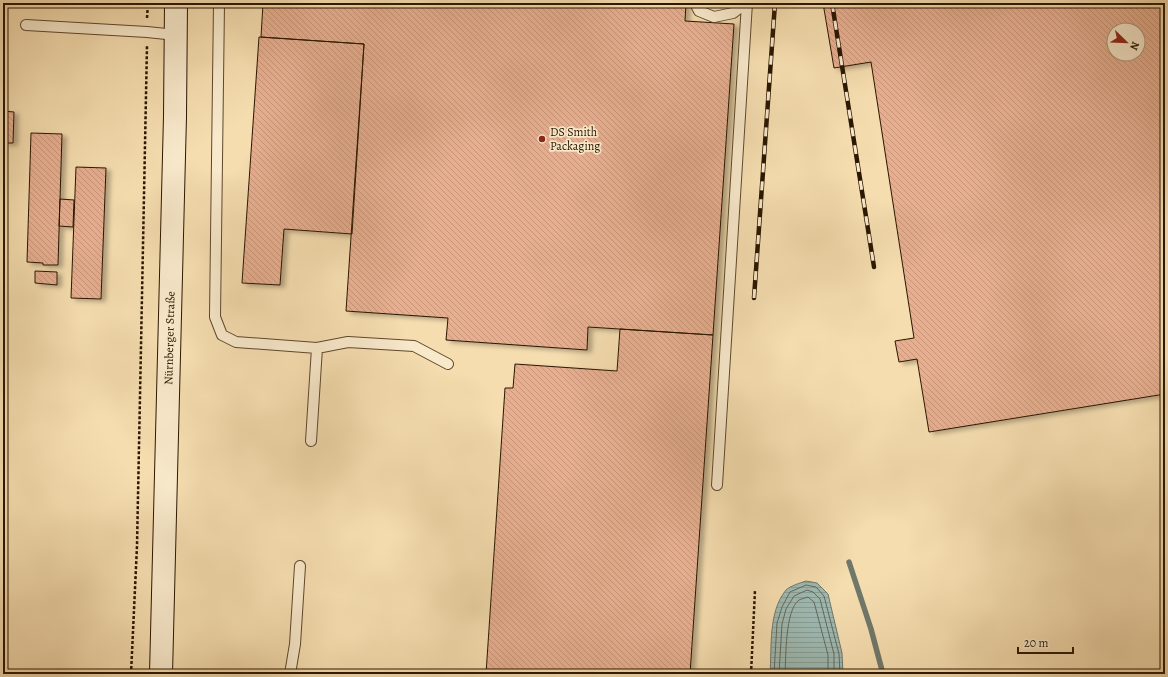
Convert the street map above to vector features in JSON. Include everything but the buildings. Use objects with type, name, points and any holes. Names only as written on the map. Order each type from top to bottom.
[{"type":"main road","name":"Nürnberger Straße","points":[[161,674],[176,116],[176,3]]},
{"type":"lane","points":[[219,3],[216,317],[222,335],[236,342],[317,348],[348,342],[414,346],[448,364]]},
{"type":"lane","points":[[695,3],[699,11],[714,16],[734,13],[746,3]]},
{"type":"lane","points":[[717,485],[746,3]]},
{"type":"lane","points":[[26,25],[176,34]]},
{"type":"lane","points":[[311,441],[317,348]]},
{"type":"lane","points":[[290,674],[295,644],[300,566]]},
{"type":"path","points":[[131,674],[137,546],[148,3]]},
{"type":"path","points":[[750,674],[755,590]]},
{"type":"water","points":[[806,581],[817,583],[828,594],[842,653],[843,674],[770,674],[772,630],[776,609],[786,590]]},
{"type":"waterway","points":[[849,562],[871,629],[883,674]]},
{"type":"railway","points":[[754,298],[775,3]]},
{"type":"railway","points":[[832,3],[874,267]]},
{"type":"place","name":"DS Smith Packaging","points":[[542,139]]}]
